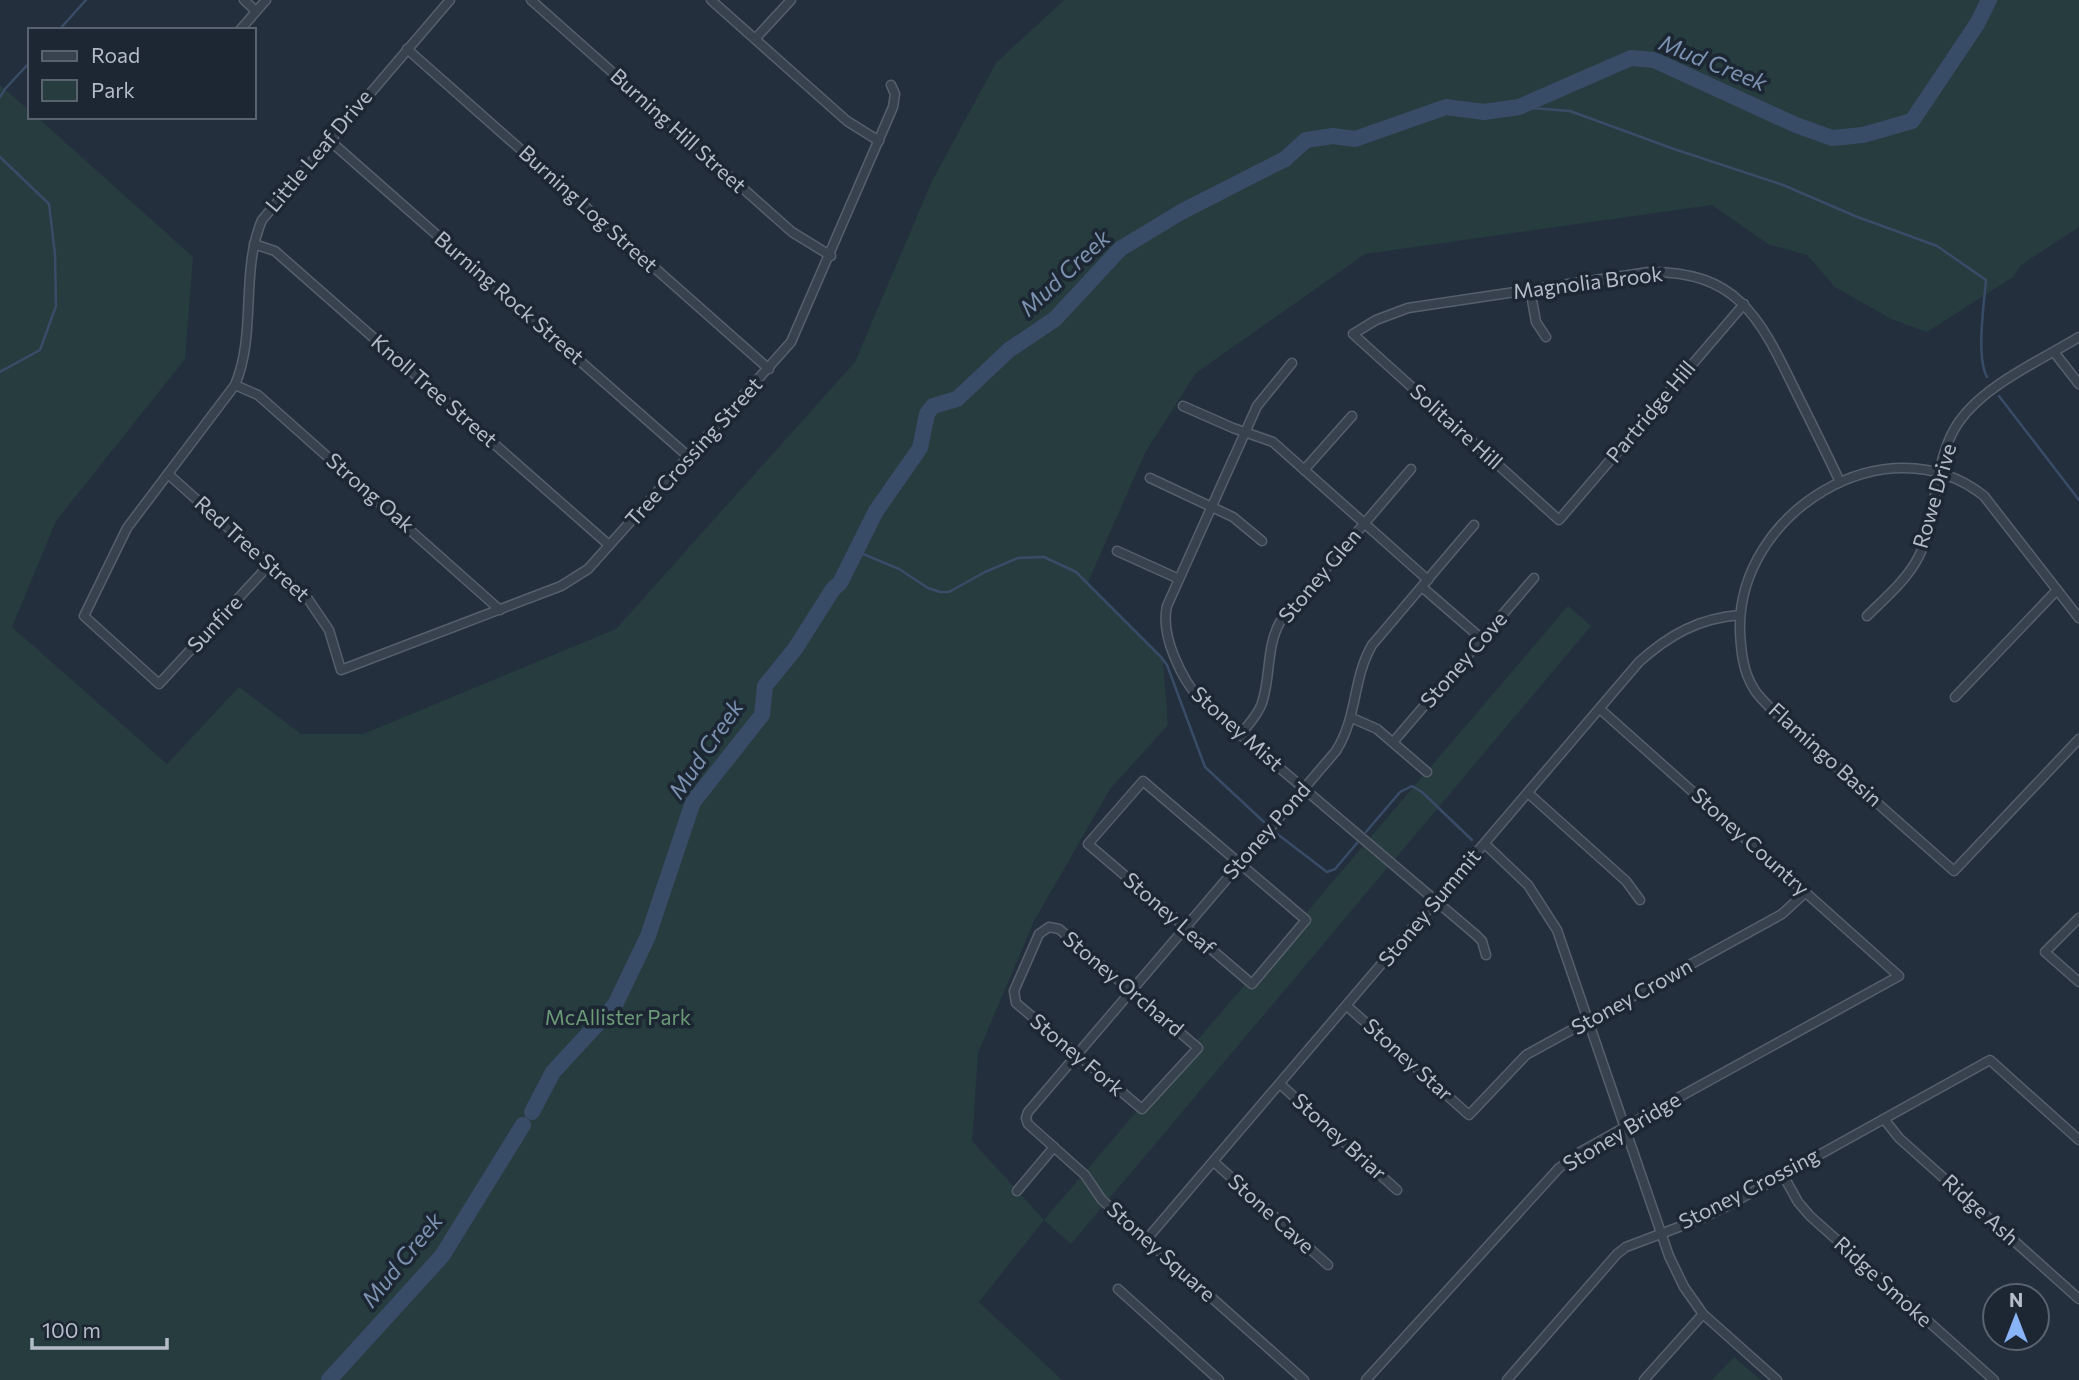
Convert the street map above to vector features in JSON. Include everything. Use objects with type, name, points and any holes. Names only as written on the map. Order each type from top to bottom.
[{"type":"street","points":[[244,0],[257,11]]},
{"type":"street","points":[[242,28],[266,0]]},
{"type":"street","name":"Little Leaf Drive","points":[[159,684],[84,616],[127,528],[235,385],[242,365],[254,244],[266,213],[450,0]]},
{"type":"street","name":"Burning Hill Street","points":[[531,0],[792,232],[831,256]]},
{"type":"street","points":[[711,0],[847,121],[879,141]]},
{"type":"street","points":[[755,39],[790,0]]},
{"type":"street","name":"Burning Log Street","points":[[407,49],[769,369]]},
{"type":"street","name":"Tree Crossing Street","points":[[341,670],[575,579],[610,545],[785,352],[797,332],[831,256],[879,141],[895,100],[891,85]]},
{"type":"street","name":"Burning Rock Street","points":[[329,140],[689,457]]},
{"type":"street","name":"Knoll Tree Street","points":[[254,244],[275,251],[610,545]]},
{"type":"street","name":"Magnolia Brook","points":[[1353,334],[1376,320],[1408,308],[1530,289],[1649,272],[1670,272],[1705,280],[1744,304],[1766,332],[1840,482]]},
{"type":"street","points":[[1530,289],[1536,322],[1546,337]]},
{"type":"street","name":"Partridge Hill","points":[[1559,520],[1744,304]]},
{"type":"street","name":"Solitaire Hill","points":[[1353,334],[1559,520]]},
{"type":"street","name":"Rowe Drive","points":[[1867,617],[1909,573],[1919,554],[1938,474],[1955,428],[1966,413],[1980,398],[2000,384],[2079,337]]},
{"type":"street","points":[[2054,352],[2079,384]]},
{"type":"street","name":"Stoney Mist","points":[[1292,363],[1266,392],[1245,432],[1167,606],[1165,621],[1180,669],[1192,691],[1202,702],[1482,941],[1486,956]]},
{"type":"street","name":"Strong Oak","points":[[235,385],[258,395],[500,610]]},
{"type":"street","points":[[1183,406],[1273,442],[1364,523],[1482,639]]},
{"type":"street","points":[[1304,470],[1352,416]]},
{"type":"street","name":"Stoney Glen","points":[[1240,735],[1261,705],[1275,632],[1288,611],[1411,469]]},
{"type":"street","name":"Flamingo Basin","points":[[2079,618],[1984,496],[1963,481],[1926,470],[1892,470],[1862,474],[1840,482],[1800,505],[1771,536],[1762,551],[1749,579],[1740,614],[1743,661],[1757,693],[1771,709],[1954,871],[2079,739]]},
{"type":"street","name":"Red Tree Street","points":[[168,474],[316,608],[328,630],[341,670]]},
{"type":"street","points":[[1150,478],[1233,517],[1262,541]]},
{"type":"street","name":"Stoney Pond","points":[[1026,1118],[1028,1112],[1129,990],[1336,751],[1352,718],[1363,660],[1377,638],[1474,525]]},
{"type":"street","points":[[1117,551],[1179,579]]},
{"type":"street","name":"Sunfire","points":[[159,684],[270,564]]},
{"type":"street","name":"Stoney Cove","points":[[1394,741],[1534,578]]},
{"type":"street","points":[[1955,697],[2057,590]]},
{"type":"street","name":"Stoney Summit","points":[[1146,1240],[1639,662],[1664,641],[1702,621],[1740,614]]},
{"type":"street","name":"Stoney Country","points":[[1600,709],[1899,976]]},
{"type":"street","points":[[1352,718],[1377,729],[1394,741],[1427,772]]},
{"type":"street","name":"Stoney Leaf","points":[[1143,781],[1240,863],[1306,920],[1252,984],[1088,844],[1143,781]]},
{"type":"street","points":[[1528,793],[1626,881],[1640,900]]},
{"type":"street","points":[[1485,844],[1528,885],[1557,930],[1661,1232],[1680,1279],[1703,1314],[1777,1380]]},
{"type":"street","name":"Stoney Crown","points":[[1469,1115],[1526,1055],[1782,914],[1806,892]]},
{"type":"street","points":[[2079,918],[2045,952],[2079,982]]},
{"type":"street","name":"Stoney Orchard","points":[[1013,998],[1039,934],[1045,928],[1059,929],[1198,1048],[1142,1109]]},
{"type":"street","name":"Stoney Bridge","points":[[1366,1380],[1559,1168],[1580,1152],[1899,976]]},
{"type":"street","name":"Stoney Fork","points":[[1013,998],[1142,1109]]},
{"type":"street","name":"Stoney Star","points":[[1347,1006],[1469,1115]]},
{"type":"street","name":"Stoney Crossing","points":[[1507,1380],[1617,1254],[1638,1241],[1700,1219],[1990,1060],[2079,1140]]},
{"type":"street","name":"Stoney Briar","points":[[1280,1083],[1397,1190]]},
{"type":"street","name":"Stoney Square","points":[[1026,1118],[1028,1124],[1085,1175],[1101,1199],[1304,1380]]},
{"type":"street","name":"Ridge Ash","points":[[1884,1119],[1899,1138],[2079,1299]]},
{"type":"street","points":[[1017,1191],[1054,1147]]},
{"type":"street","name":"Stone Cave","points":[[1214,1163],[1328,1265]]},
{"type":"street","name":"Ridge Smoke","points":[[1783,1175],[1798,1202],[1810,1216],[1994,1380]]},
{"type":"street","points":[[1118,1289],[1219,1380]]},
{"type":"street","points":[[1644,1380],[1703,1314]]},
{"type":"green space","name":"McAllister Park","points":[[1064,0],[2079,0],[2079,227],[2021,265],[2013,277],[1927,332],[1891,319],[1835,287],[1807,255],[1768,244],[1712,205],[1365,254],[1196,373],[1146,451],[1088,582],[1163,660],[1168,725],[1110,789],[1034,921],[978,1053],[972,1141],[1044,1220],[979,1302],[1062,1380],[0,1380],[0,85],[28,109],[28,119],[39,119],[193,257],[185,359],[56,521],[12,627],[167,764],[239,687],[301,734],[363,734],[616,629],[855,362],[932,181],[996,63]]},
{"type":"green space","points":[[1568,606],[1591,626],[1071,1244],[1044,1220]]},
{"type":"green space","points":[[1734,1357],[1761,1380],[1712,1380]]},
{"type":"waterway","points":[[61,28],[86,0]]},
{"type":"waterway","name":"Mud Creek","points":[[532,1112],[553,1072],[615,1005],[648,936],[693,802],[762,715],[765,686],[795,649],[833,589],[840,583],[876,511],[920,448],[927,414],[933,406],[957,399],[1009,350],[1055,319],[1120,249],[1181,212],[1285,159],[1306,140],[1333,136],[1355,139],[1446,107],[1484,112],[1519,107],[1631,58],[1654,60],[1796,125],[1832,138],[1863,135],[1912,121],[1977,24],[1989,0]]},
{"type":"waterway","points":[[0,97],[28,64]]},
{"type":"waterway","points":[[1519,107],[1570,111],[1783,185],[1855,216],[1937,246],[1986,280],[1981,344],[1987,377]]},
{"type":"waterway","points":[[0,157],[49,204],[55,255],[56,306],[40,350],[0,372]]},
{"type":"waterway","points":[[1999,396],[2079,500]]},
{"type":"waterway","points":[[856,551],[899,569],[928,588],[940,592],[949,592],[1018,558],[1044,557],[1076,572],[1161,657],[1167,665],[1205,767],[1264,822]]},
{"type":"waterway","points":[[1366,832],[1400,792],[1412,786],[1422,792],[1472,840]]},
{"type":"waterway","points":[[1276,833],[1327,872],[1335,869],[1357,843]]},
{"type":"waterway","name":"Mud Creek","points":[[329,1380],[442,1256],[523,1125]]}]
